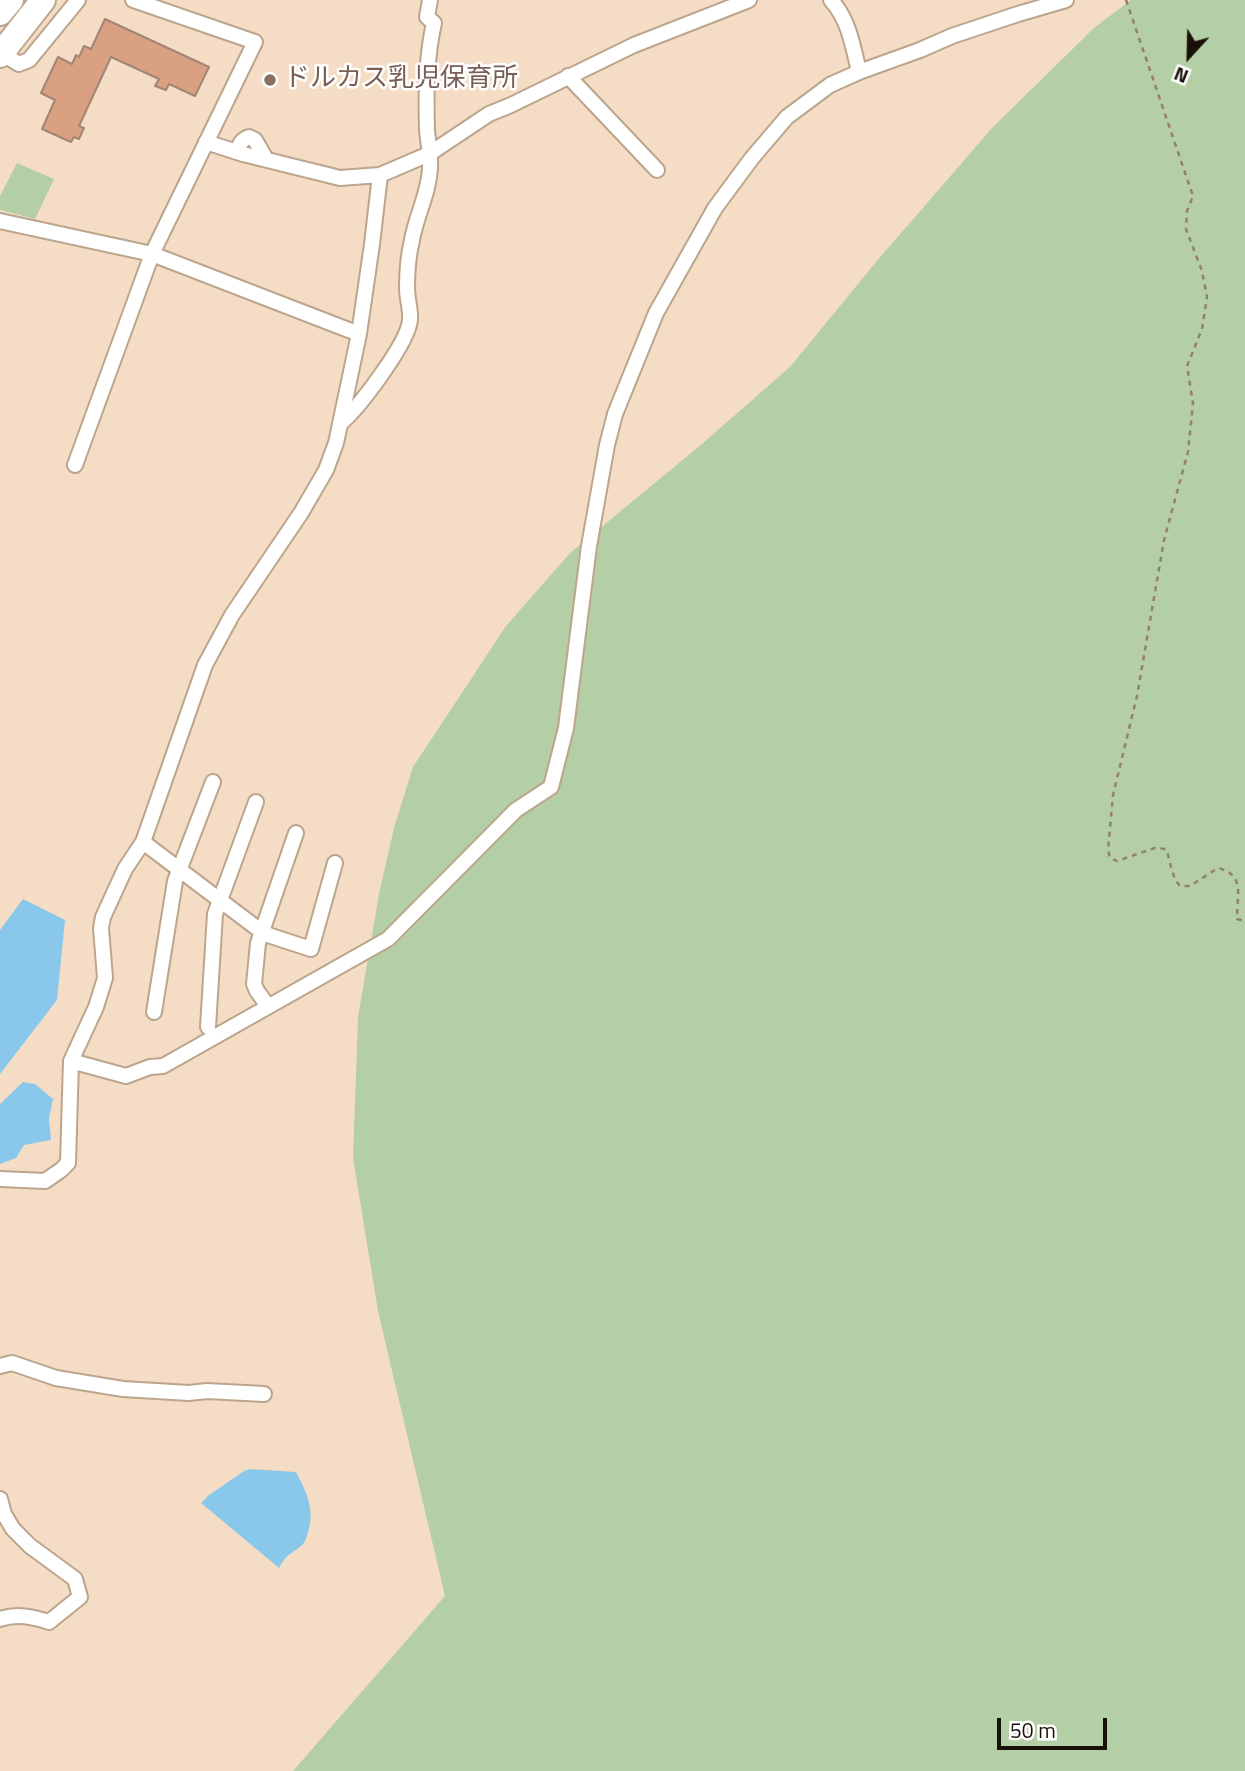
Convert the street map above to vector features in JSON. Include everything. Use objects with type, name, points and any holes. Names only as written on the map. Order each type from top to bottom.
[{"type":"highway","points":[[0,13],[10,0]]},
{"type":"highway","points":[[1,54],[43,0]]},
{"type":"street","points":[[1,54],[19,64],[29,60],[78,0]]},
{"type":"street","points":[[75,465],[152,254],[255,42],[133,0]]},
{"type":"street","points":[[342,422],[377,380],[406,336],[410,320],[407,267],[412,237],[425,201],[430,167],[426,99],[434,23],[427,17],[430,0]]},
{"type":"street","points":[[206,142],[340,178],[380,175],[429,154],[489,114],[568,76],[722,6],[749,0]]},
{"type":"street","points":[[831,0],[844,17],[859,72]]},
{"type":"street","points":[[71,1062],[126,1076],[150,1067],[163,1066],[388,939],[516,810],[551,787],[566,728],[589,546],[615,414],[656,313],[715,208],[787,117],[830,85],[952,36],[1066,0]]},
{"type":"street","points":[[568,76],[657,170]]},
{"type":"street","points":[[0,1180],[45,1181],[68,1163],[71,1062],[96,1007],[104,978],[101,928],[103,917],[125,869],[143,842],[205,665],[232,615],[301,513],[326,470],[342,422],[359,334],[380,175]]},
{"type":"street","points":[[0,221],[152,254],[359,334]]},
{"type":"street","points":[[154,1012],[174,881],[213,782]]},
{"type":"street","points":[[208,1027],[215,914],[256,802]]},
{"type":"street","points":[[268,1006],[254,984],[258,943],[296,832]]},
{"type":"street","points":[[143,842],[262,932],[311,949],[335,863]]},
{"type":"street","points":[[0,1366],[12,1363],[56,1378],[123,1389],[264,1394]]},
{"type":"street","points":[[0,1499],[4,1514],[13,1529],[30,1546],[75,1579],[80,1597],[49,1622],[29,1616],[0,1619]]},
{"type":"path","points":[[1126,0],[1193,196],[1187,211],[1186,229],[1202,271],[1207,297],[1202,329],[1187,366],[1193,403],[1188,452],[1164,540],[1137,696],[1113,796],[1108,850],[1110,858],[1117,861],[1155,848],[1166,849],[1173,878],[1180,886],[1190,886],[1218,868],[1231,871],[1241,879],[1243,892],[1237,909],[1237,919],[1245,921]]},
{"type":"green space","points":[[1131,0],[1245,0],[1245,1771],[293,1771],[445,1596],[378,1311],[353,1158],[358,1017],[379,894],[394,828],[413,767],[506,626],[570,553],[790,367],[876,262],[993,127],[1094,28]]},
{"type":"green space","points":[[17,163],[54,179],[35,219],[0,210],[0,196]]},
{"type":"water","points":[[23,899],[65,920],[57,1000],[0,1074],[0,930]]},
{"type":"water","points":[[23,1082],[35,1084],[53,1099],[49,1118],[51,1140],[24,1145],[16,1158],[0,1164],[0,1104]]},
{"type":"water","points":[[250,1469],[296,1472],[309,1503],[311,1518],[305,1540],[287,1556],[279,1568],[201,1503]]},
{"type":"building","points":[[105,19],[209,67],[195,96],[169,84],[166,90],[155,86],[159,79],[111,57],[79,126],[84,128],[79,139],[74,137],[71,142],[42,129],[55,100],[41,93],[58,57],[72,64],[84,46],[91,49]]},
{"type":"place","name":"ドルカス乳児保育所","points":[[270,80]]}]
